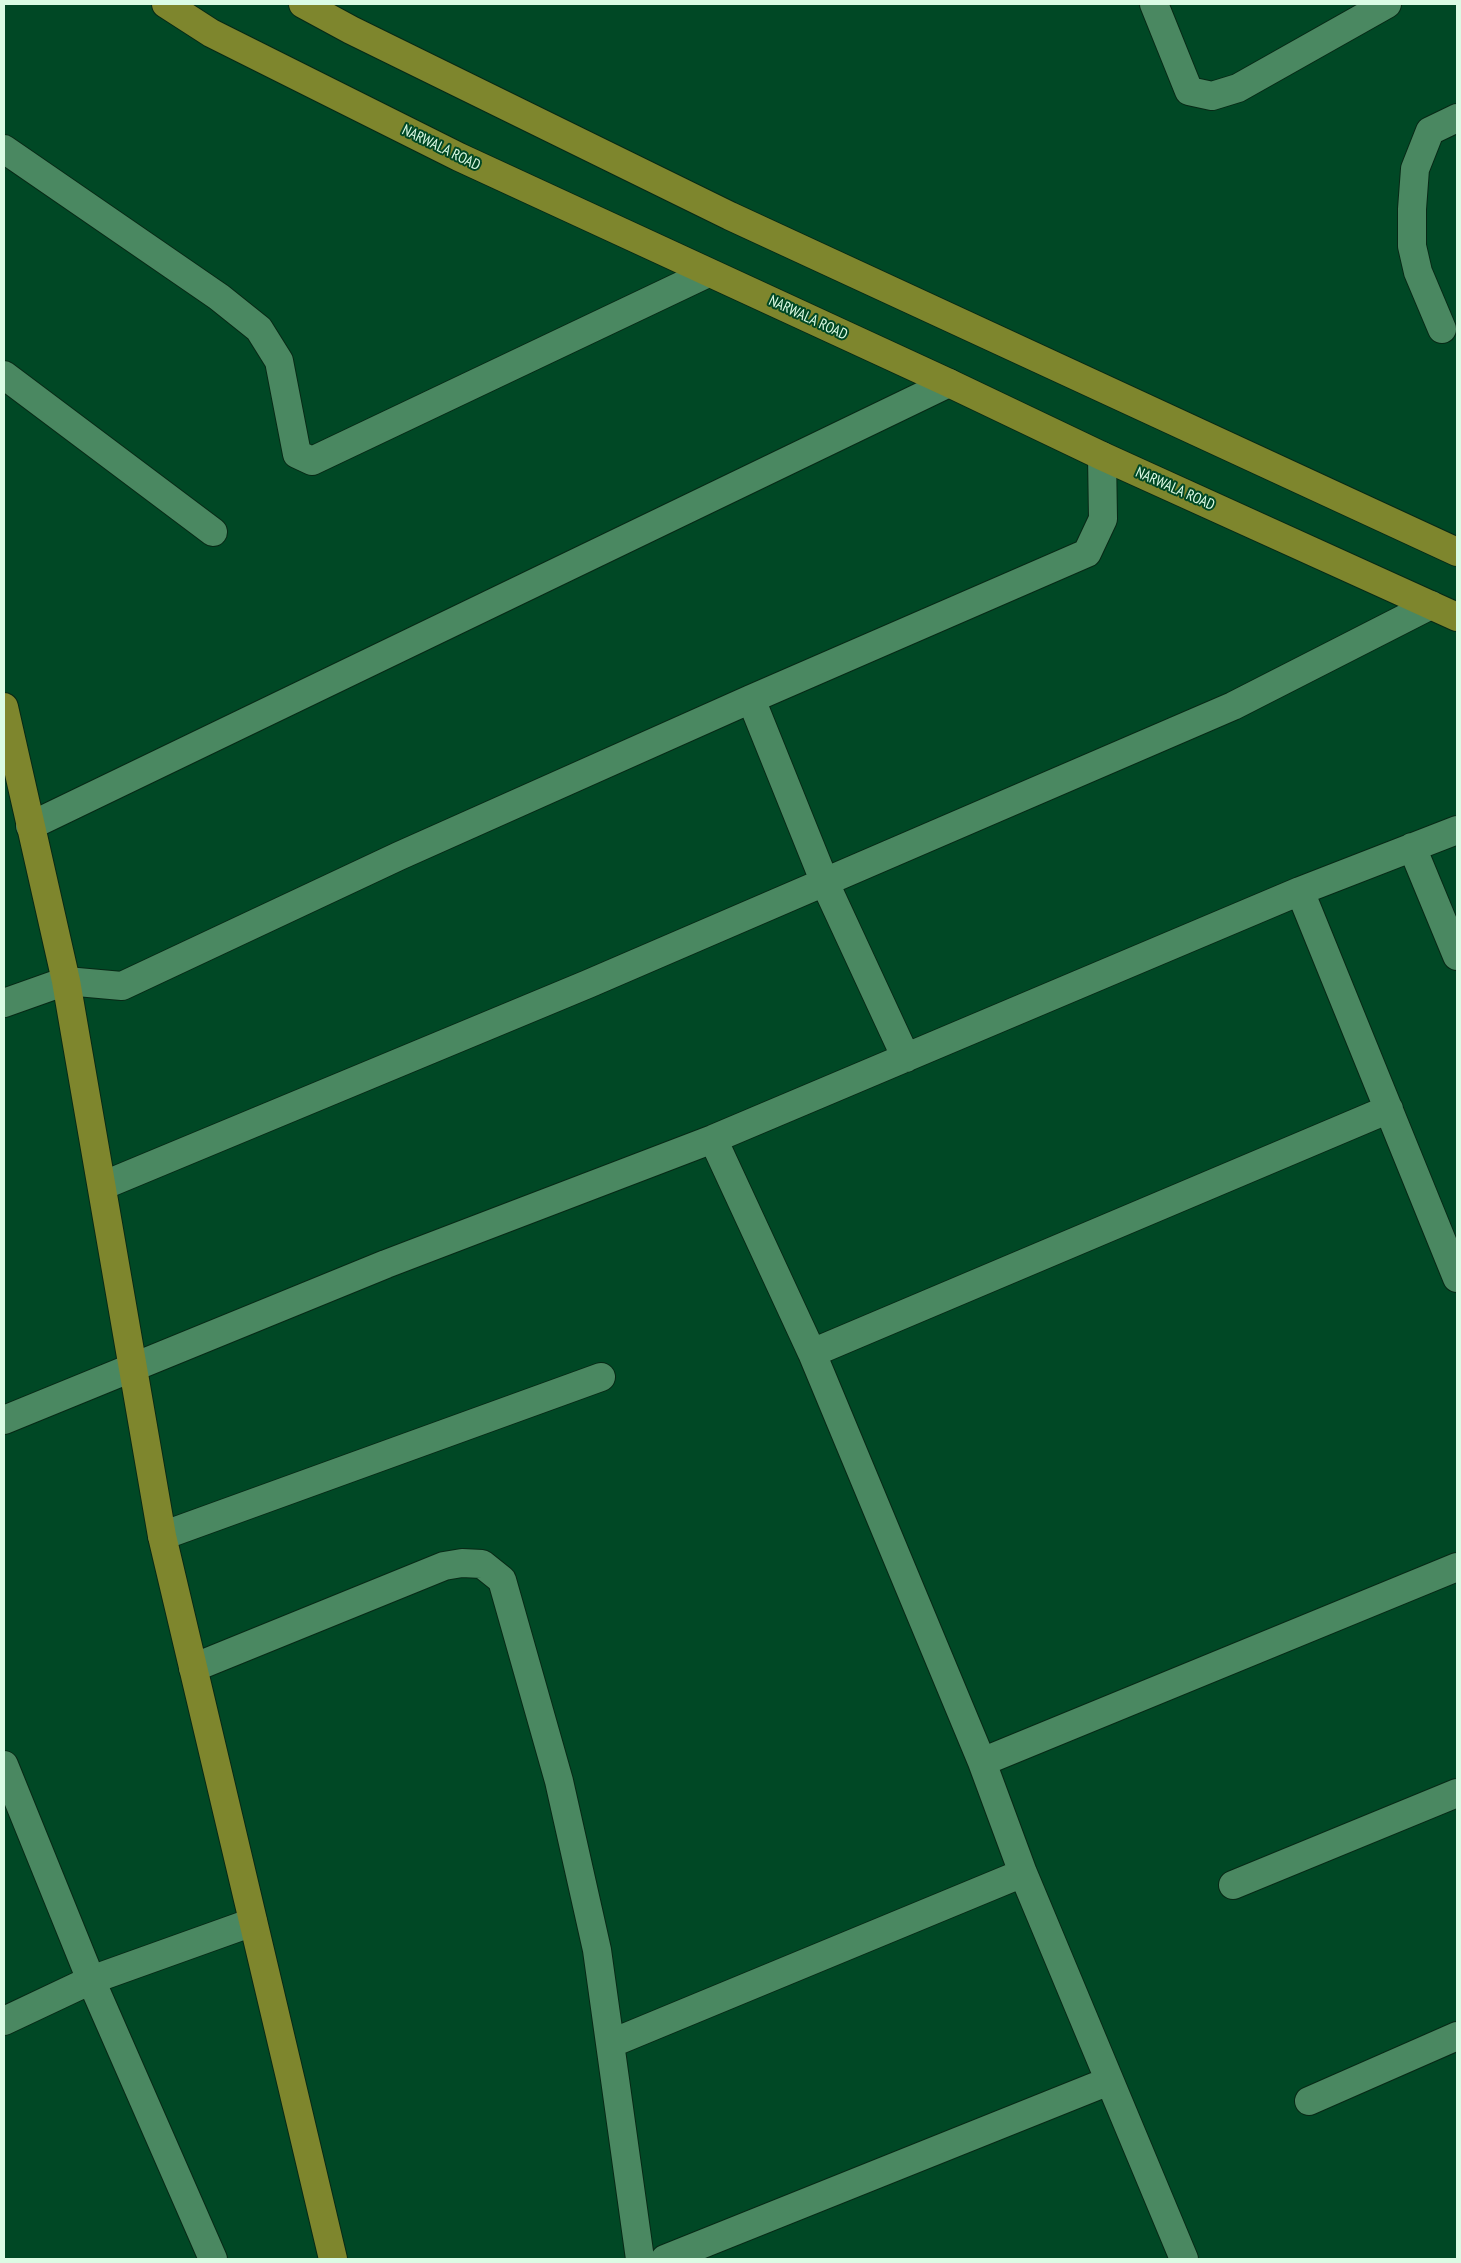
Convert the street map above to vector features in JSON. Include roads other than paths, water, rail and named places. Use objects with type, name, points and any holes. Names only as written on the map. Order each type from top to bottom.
[{"type":"main road","name":"NARWALA ROAD","points":[[166,4],[211,33],[459,157],[949,383],[1102,456],[1457,617]]},
{"type":"main road","points":[[303,4],[350,30],[730,216],[1457,552]]},
{"type":"main road","points":[[4,707],[66,981],[162,1536],[333,2259]]},
{"type":"street","points":[[1154,4],[1189,91],[1212,96],[1238,88],[1387,4]]},
{"type":"street","points":[[1442,329],[1418,272],[1412,246],[1412,209],[1416,169],[1430,132],[1457,118]]},
{"type":"street","points":[[4,149],[219,297],[259,329],[279,362],[297,454],[312,461],[708,273]]},
{"type":"street","points":[[4,375],[212,532]]},
{"type":"street","points":[[30,826],[949,383]]},
{"type":"street","points":[[4,1003],[66,981],[122,986],[399,856],[1087,553],[1103,519],[1102,456]]},
{"type":"street","points":[[102,1186],[825,883],[1233,706],[1431,605]]},
{"type":"street","points":[[752,699],[825,883],[906,1058]]},
{"type":"street","points":[[4,1420],[386,1264],[713,1139],[1300,891],[1457,830]]},
{"type":"street","points":[[1412,847],[1457,956]]},
{"type":"street","points":[[1300,891],[1457,1278]]},
{"type":"street","points":[[812,1352],[1389,1109]]},
{"type":"street","points":[[713,1139],[812,1352],[982,1762],[1023,1873],[1184,2259]]},
{"type":"street","points":[[162,1536],[601,1377]]},
{"type":"street","points":[[193,1668],[444,1566],[462,1563],[482,1564],[502,1580],[559,1781],[598,1950],[640,2259]]},
{"type":"street","points":[[982,1762],[1457,1567]]},
{"type":"street","points":[[4,1765],[91,1980],[213,2259]]},
{"type":"street","points":[[1233,1885],[1457,1793]]},
{"type":"street","points":[[612,2043],[1023,1873]]},
{"type":"street","points":[[4,2021],[91,1980],[253,1922]]},
{"type":"street","points":[[1309,2102],[1457,2036]]},
{"type":"street","points":[[665,2259],[1109,2081]]}]
